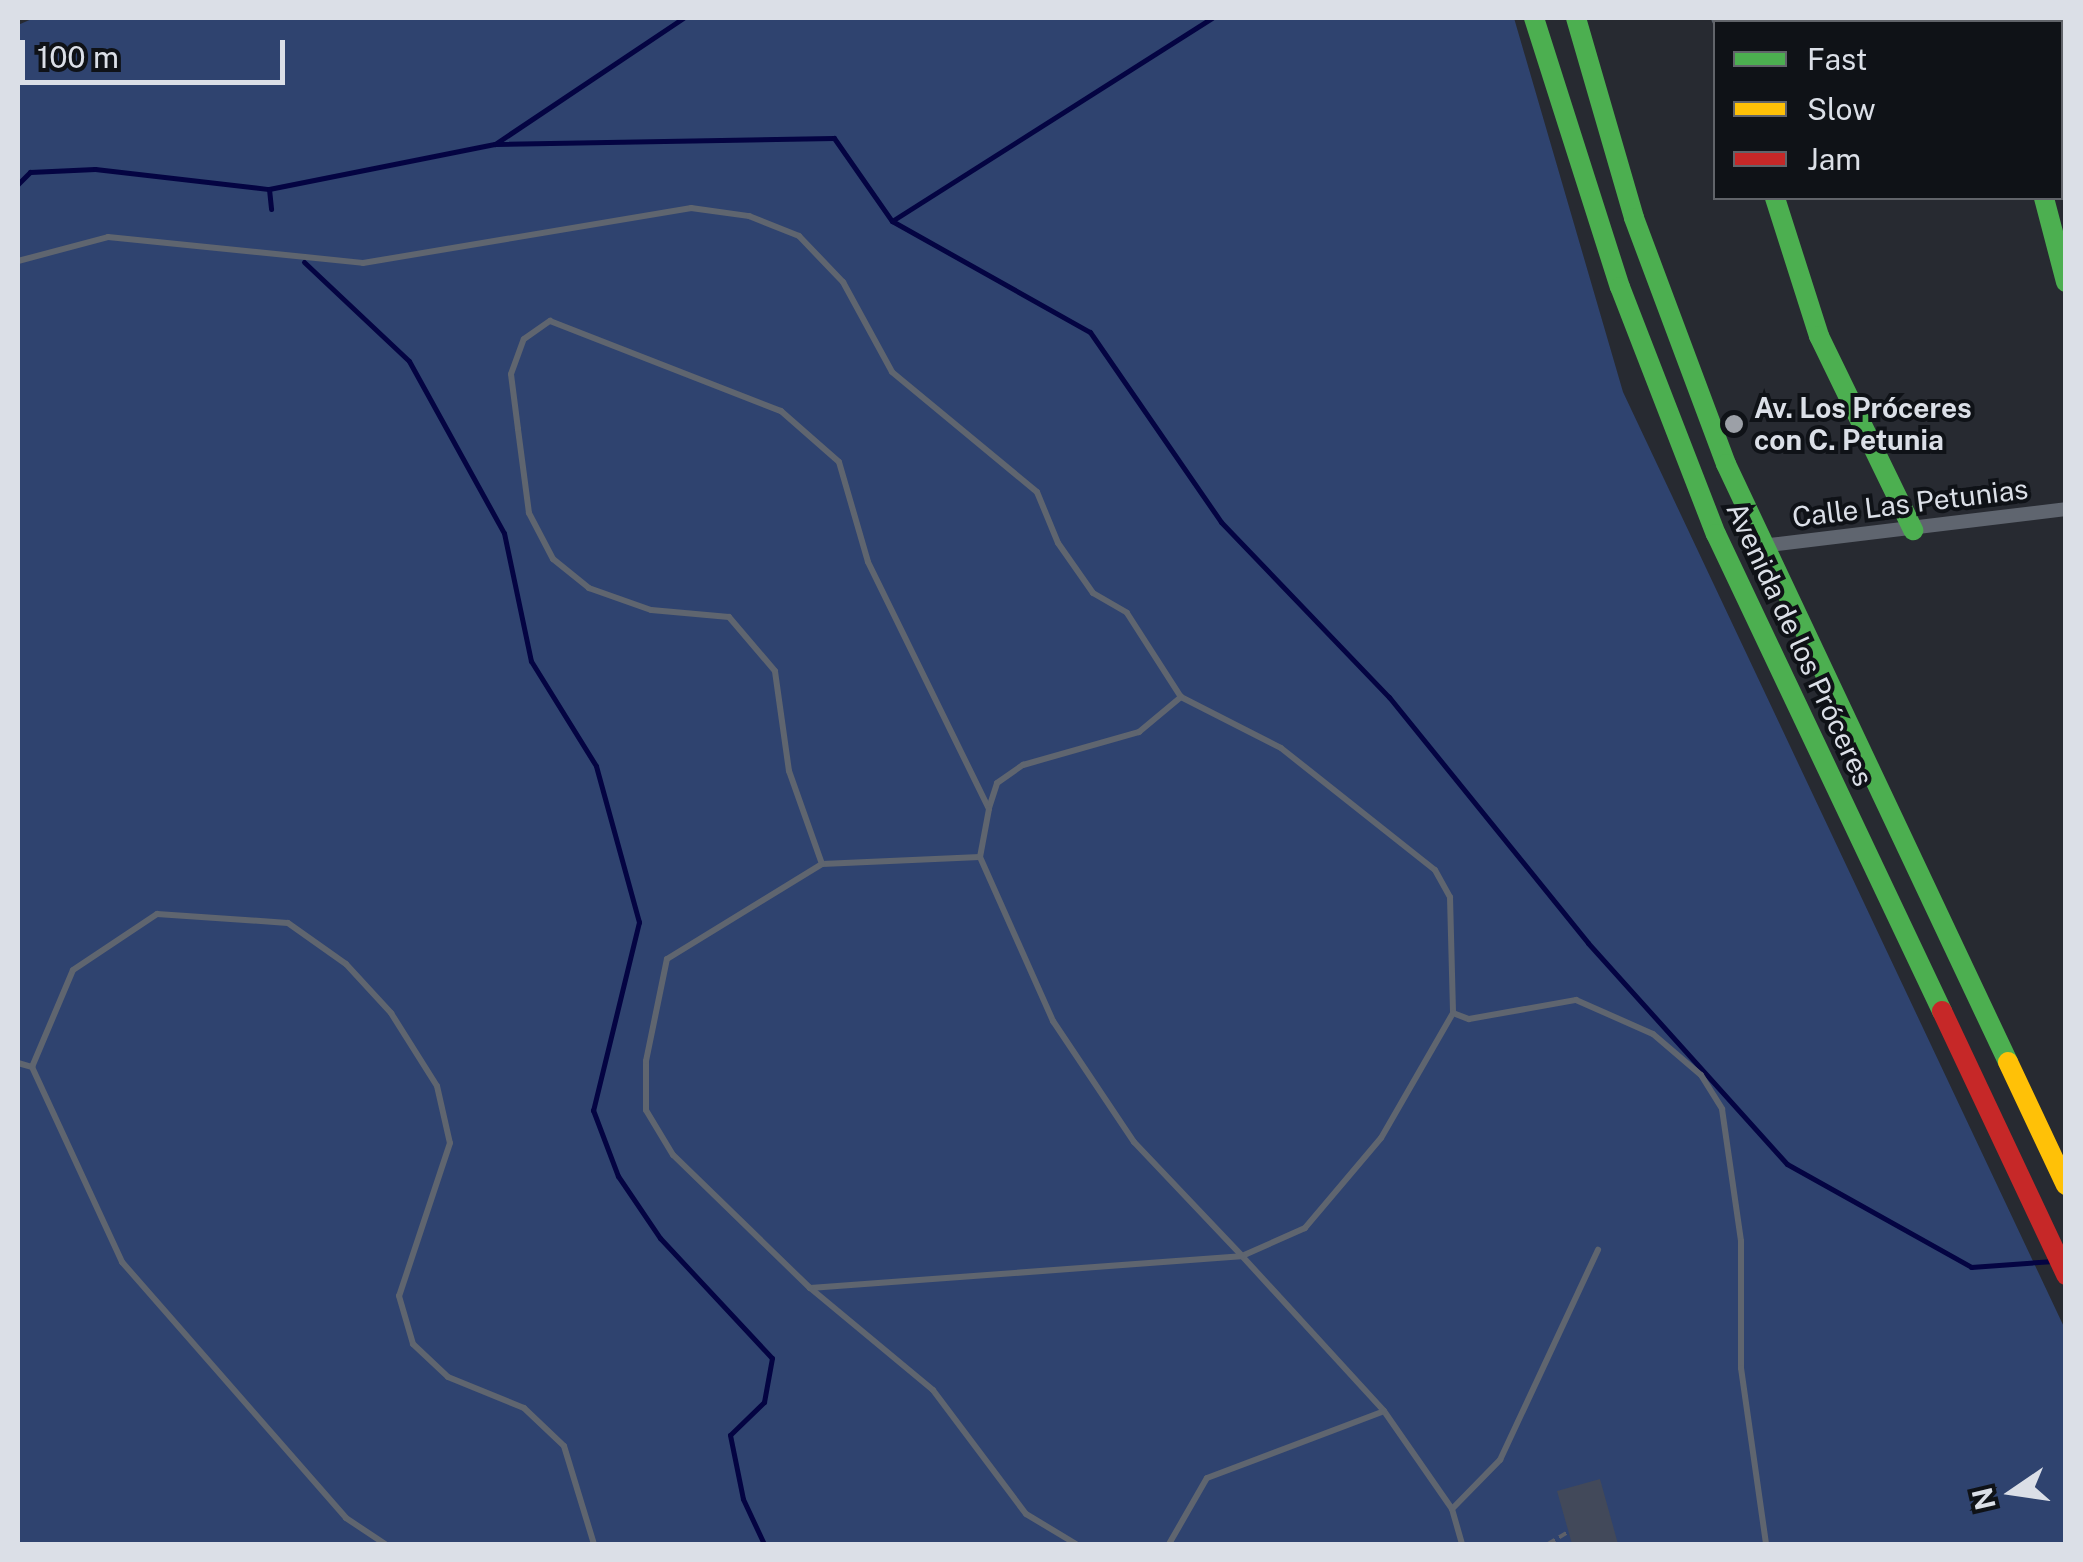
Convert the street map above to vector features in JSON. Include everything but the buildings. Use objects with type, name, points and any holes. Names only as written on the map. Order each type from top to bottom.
[{"type":"main road","name":"Avenida de los Próceres","points":[[1534,18],[1620,287],[1716,534],[2066,1275]]},
{"type":"main road","name":"Avenida de los Próceres","points":[[1576,18],[1634,218],[1761,546],[2064,1182]]},
{"type":"main road","points":[[1776,200],[1819,336],[1913,530]]},
{"type":"main road","points":[[2045,200],[2066,282]]},
{"type":"street","name":"Calle Las Petunias","points":[[1761,546],[2066,509]]},
{"type":"lane","points":[[18,261],[108,236],[363,262],[615,216],[690,208],[749,216],[800,236],[843,282],[892,372],[1037,492],[1058,543],[1093,593],[1127,614],[1181,696],[1281,748],[1435,870],[1456,928],[1446,986],[1453,1012],[1381,1138],[1306,1228],[1242,1256],[810,1288]]},
{"type":"lane","points":[[822,864],[789,772],[775,671],[729,617],[651,610],[589,588],[553,559],[529,513],[511,374],[524,338],[550,321],[781,411],[839,462],[868,562],[989,809]]},
{"type":"lane","points":[[1181,696],[1139,732],[1023,765],[997,783],[980,856],[1053,1020],[1134,1142],[1384,1410],[1452,1510],[1462,1544]]},
{"type":"lane","points":[[980,856],[822,864],[666,959],[646,1061],[646,1110],[674,1155],[810,1288],[932,1390],[1026,1514],[1076,1544]]},
{"type":"lane","points":[[384,1544],[346,1518],[122,1262],[32,1067],[74,970],[157,914],[288,923],[346,964],[437,1086],[450,1143],[398,1296],[413,1344],[448,1377],[524,1408],[564,1446],[594,1544]]},
{"type":"lane","points":[[1453,1012],[1469,1019],[1576,1000],[1653,1034],[1701,1075],[1722,1109],[1741,1241],[1741,1368],[1766,1544]]},
{"type":"lane","points":[[18,1063],[32,1067]]},
{"type":"lane","points":[[1452,1510],[1500,1460],[1598,1250]]},
{"type":"lane","points":[[1169,1544],[1207,1478],[1384,1410]]},
{"type":"path","points":[[1548,1544],[1568,1532]]},
{"type":"shaded area","points":[[34,18],[1514,18],[1623,392],[2065,1329],[2065,1544],[18,1544],[18,25]]},
{"type":"waterway","points":[[495,144],[683,18]]},
{"type":"waterway","points":[[18,184],[30,172],[95,169],[269,189],[495,144],[834,138],[892,221],[1212,18]]},
{"type":"waterway","points":[[269,189],[271,209]]},
{"type":"waterway","points":[[892,221],[1090,332],[1221,522],[1389,697],[1588,943],[1787,1164],[1971,1267],[2053,1261]]},
{"type":"waterway","points":[[304,262],[409,361],[504,533],[531,661],[596,766],[639,922],[593,1110],[618,1176],[660,1238],[772,1358],[764,1402],[730,1435],[743,1499],[764,1544]]},
{"type":"traffic: fast","points":[[1534,18],[1620,287],[1716,534],[1942,1011]]},
{"type":"traffic: fast","points":[[1576,18],[1634,218],[1726,464],[2008,1062]]},
{"type":"traffic: fast","points":[[1776,200],[1819,336],[1913,530]]},
{"type":"traffic: fast","points":[[2045,200],[2066,282]]},
{"type":"traffic: slow","points":[[2008,1062],[2066,1185]]},
{"type":"traffic: jam","points":[[1942,1011],[2066,1275]]},
{"type":"place","name":"Av. Los Próceres con C. Petunia","points":[[1734,424]]}]
